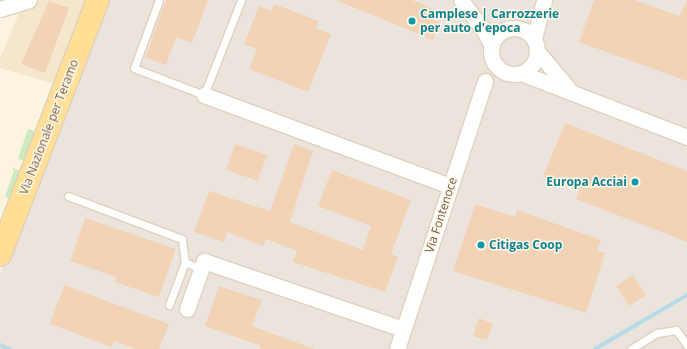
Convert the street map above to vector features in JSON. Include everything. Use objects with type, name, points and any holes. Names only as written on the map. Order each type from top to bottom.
[{"type":"main road","name":"Via Nazionale per Teramo","points":[[0,255],[98,0]]},
{"type":"street","points":[[0,9],[29,0]]},
{"type":"street","points":[[462,0],[472,13],[492,52],[514,72],[570,90],[687,137]]},
{"type":"street","points":[[511,29],[542,5]]},
{"type":"street","points":[[485,81],[494,75],[514,72],[532,64],[542,5]]},
{"type":"street","points":[[472,13],[511,29],[535,45],[570,90]]},
{"type":"street","name":"Via Fontenoce","points":[[397,349],[485,81],[492,52],[511,29]]},
{"type":"street","points":[[204,95],[450,186]]},
{"type":"street","points":[[187,310],[204,261],[403,329]]},
{"type":"lane","points":[[159,0],[134,68],[204,95],[241,0]]},
{"type":"lane","points":[[68,196],[182,239],[185,262],[169,305]]},
{"type":"lane","points":[[185,262],[201,269]]},
{"type":"lane","points":[[631,349],[657,334],[676,330],[687,345]]},
{"type":"shaded area","points":[[40,0],[90,0],[57,85],[0,68],[0,59],[22,5]]},
{"type":"shaded area","points":[[105,0],[687,0],[687,349],[0,349],[0,273]]},
{"type":"green space","points":[[28,129],[39,132],[28,161],[18,159]]},
{"type":"green space","points":[[11,167],[20,171],[11,199],[5,197],[14,170]]},
{"type":"building","points":[[166,0],[208,0],[192,43],[176,37],[166,65],[145,58]]},
{"type":"building","name":"Camplese | Carrozzerie per auto d'epoca","points":[[336,0],[412,0],[436,10],[432,20],[440,22],[433,40]]},
{"type":"building","points":[[594,0],[635,0],[679,16],[687,0],[687,81],[579,42]]},
{"type":"building","points":[[49,1],[69,8],[45,73],[21,64]]},
{"type":"building","points":[[274,4],[319,21],[316,28],[331,34],[308,92],[249,69],[257,49],[244,44],[259,6],[272,11]]},
{"type":"building","name":"Europa Acciai","points":[[565,123],[687,171],[687,242],[576,199],[579,190],[543,177]]},
{"type":"building","points":[[235,144],[267,155],[258,181],[226,170]]},
{"type":"building","points":[[294,144],[313,151],[290,222],[363,250],[371,226],[318,206],[332,170],[411,200],[391,254],[398,257],[385,292],[293,262],[297,251],[266,239],[263,246],[227,232],[224,242],[194,232],[209,191],[270,211]]},
{"type":"building","points":[[475,204],[515,217],[517,210],[601,240],[597,250],[605,253],[586,313],[453,271]]},
{"type":"building","points":[[85,218],[176,249],[159,297],[115,282],[116,277],[70,261]]},
{"type":"building","points":[[633,275],[646,295],[629,306],[616,286]]},
{"type":"building","points":[[64,285],[169,324],[159,349],[136,349],[114,341],[112,347],[50,324]]},
{"type":"building","points":[[219,286],[262,300],[252,326],[314,349],[260,349],[261,346],[205,326]]},
{"type":"building","points":[[479,318],[493,324],[487,340],[473,336]]},
{"type":"waterway","points":[[595,349],[687,295]]},
{"type":"waterway","points":[[0,345],[9,349]]},
{"type":"place","name":"Camplese | Carrozzerie per auto d'epoca","points":[[412,21]]},
{"type":"place","name":"Europa Acciai","points":[[635,182]]},
{"type":"place","name":"Citigas Coop","points":[[481,245]]}]
